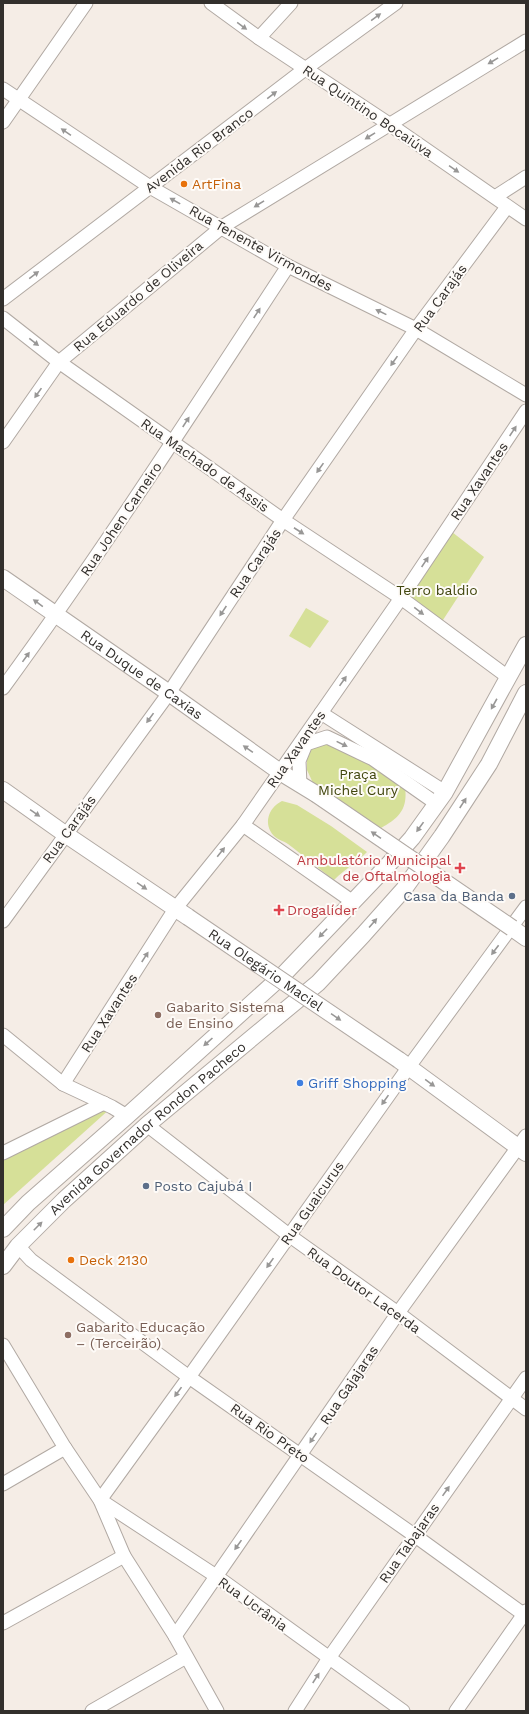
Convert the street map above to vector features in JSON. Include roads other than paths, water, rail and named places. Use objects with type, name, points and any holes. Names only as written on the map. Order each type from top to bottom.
[{"type":"main road","name":"Rua Duque de Caxias","points":[[3,578],[280,772],[316,794],[512,928]]},
{"type":"main road","name":"Avenida Governador Rondon Pacheco","points":[[3,1229],[28,1203],[283,975],[412,838],[441,798],[526,645]]},
{"type":"main road","name":"Avenida Governador Rondon Pacheco","points":[[3,1266],[18,1246],[64,1200],[147,1125],[318,983],[399,894],[442,836],[488,764],[526,693]]},
{"type":"main road","name":"Rua Olegário Maciel","points":[[3,790],[65,834],[523,1145]]},
{"type":"main road","points":[[512,928],[526,938]]},
{"type":"street","points":[[3,122],[86,3]]},
{"type":"street","name":"Rua Quintino Bocaiúva","points":[[211,3],[259,38],[389,124],[526,219]]},
{"type":"street","points":[[259,38],[291,3]]},
{"type":"street","name":"Avenida Rio Branco","points":[[3,298],[305,69],[396,3]]},
{"type":"street","name":"Rua Eduardo de Oliveira","points":[[3,442],[59,362],[222,227],[526,41]]},
{"type":"street","name":"Rua Tenente Virmondes","points":[[3,89],[150,187],[288,266],[416,329],[526,395]]},
{"type":"street","points":[[495,197],[526,177]]},
{"type":"street","name":"Rua Carajás","points":[[3,921],[169,693],[283,520],[416,329],[507,206]]},
{"type":"street","name":"Rua Johen Carneiro","points":[[3,688],[56,616],[173,442],[288,266]]},
{"type":"street","name":"Rua Machado de Assis","points":[[3,318],[59,362],[283,520],[401,598],[508,677]]},
{"type":"street","name":"Rua Xavantes","points":[[63,1084],[401,598],[526,411]]},
{"type":"street","points":[[321,713],[441,798]]},
{"type":"street","points":[[300,785],[299,761],[306,744],[327,737],[374,759],[441,798]]},
{"type":"street","points":[[243,825],[353,902]]},
{"type":"street","name":"Rua Guaicurus","points":[[100,1500],[290,1236],[403,1064],[512,928],[526,907]]},
{"type":"street","points":[[3,1035],[63,1084],[104,1103],[127,1116]]},
{"type":"street","points":[[3,1153],[104,1103]]},
{"type":"street","name":"Rua Doutor Lacerda","points":[[147,1125],[290,1236],[398,1314],[526,1410]]},
{"type":"street","name":"Rua Gajajaras","points":[[175,1636],[398,1314],[523,1145]]},
{"type":"street","name":"Rua Rio Preto","points":[[18,1246],[31,1260],[189,1377],[525,1614]]},
{"type":"street","points":[[3,1345],[64,1448],[100,1500],[124,1556],[175,1636],[218,1711]]},
{"type":"street","name":"Rua Tabajaras","points":[[295,1711],[329,1658],[414,1535],[526,1378]]},
{"type":"street","points":[[3,1484],[64,1448]]},
{"type":"street","name":"Rua Ucrânia","points":[[100,1500],[216,1576],[403,1711]]},
{"type":"street","points":[[3,1623],[124,1556]]},
{"type":"street","points":[[456,1711],[525,1614]]},
{"type":"street","points":[[92,1711],[186,1657]]},
{"type":"place","name":"ArtFina","points":[[184,184]]},
{"type":"place","name":"Ambulatório Municipal de Oftalmologia","points":[[460,868]]},
{"type":"place","name":"Casa da Banda","points":[[512,896]]},
{"type":"place","name":"Drogalíder","points":[[279,910]]},
{"type":"place","name":"Gabarito Sistema de Ensino","points":[[158,1015]]},
{"type":"place","name":"Griff Shopping","points":[[300,1083]]},
{"type":"place","name":"Posto Cajubá I","points":[[146,1186]]},
{"type":"place","name":"Deck 2130","points":[[71,1260]]},
{"type":"place","name":"Gabarito Educação – (Terceirão)","points":[[68,1335]]},
{"type":"park label","name":"Terro baldio","points":[[437,590]]},
{"type":"park label","name":"Praça Michel Cury","points":[[358,782]]}]
